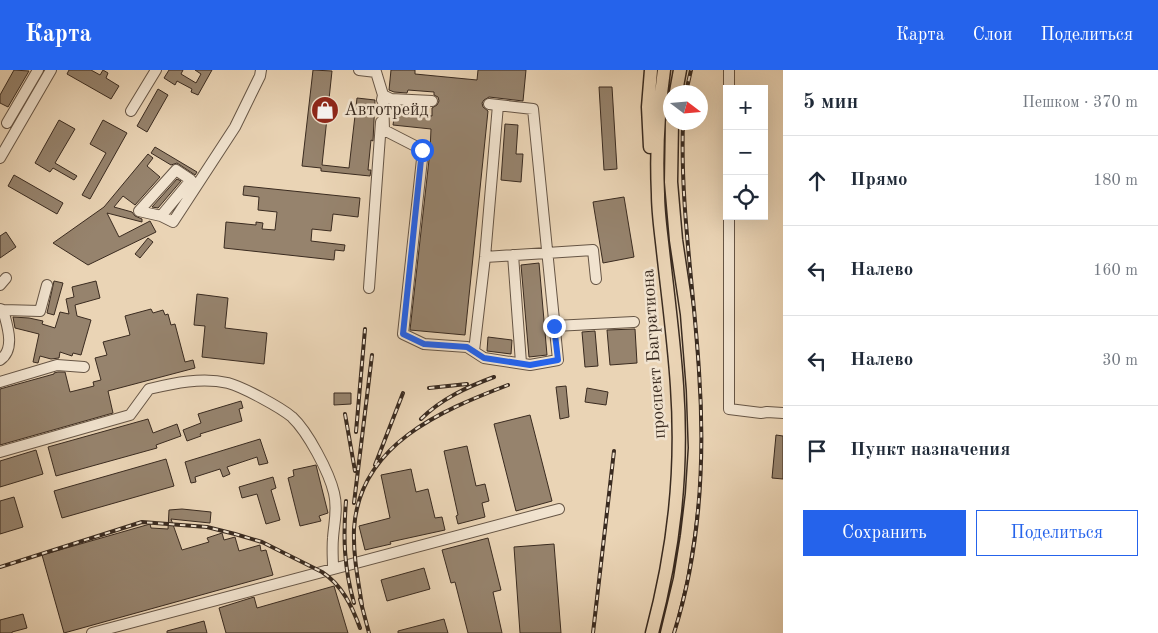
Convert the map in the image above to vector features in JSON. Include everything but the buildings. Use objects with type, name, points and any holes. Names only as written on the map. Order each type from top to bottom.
[{"type":"main road","points":[[651,70],[649,133],[658,196]]},
{"type":"main road","name":"проспект Багратиона","points":[[652,633],[674,528],[678,475],[677,386],[658,196],[657,146],[659,106],[664,70]]},
{"type":"main road","points":[[677,85],[680,70]]},
{"type":"main road","name":"проспект Багратиона","points":[[667,633],[680,579],[687,536],[692,494],[694,448],[693,390],[671,182],[672,130]]},
{"type":"street","points":[[17,129],[4,121],[38,70]]},
{"type":"street","points":[[0,158],[51,70]]},
{"type":"street","points":[[131,111],[156,70]]},
{"type":"street","points":[[161,216],[191,180],[176,170],[138,211],[161,216],[173,222],[235,127],[260,76],[261,70]]},
{"type":"street","points":[[359,70],[376,76],[383,95],[384,130],[422,150],[403,334],[424,344],[467,347],[484,358],[530,365],[558,360],[533,109],[493,105],[485,257],[474,351]]},
{"type":"street","points":[[729,70],[729,85]]},
{"type":"street","points":[[383,95],[391,99],[432,100]]},
{"type":"street","points":[[369,288],[383,95]]},
{"type":"street","points":[[729,220],[729,409],[760,413],[783,413]]},
{"type":"street","points":[[485,257],[593,250],[596,279]]},
{"type":"street","points":[[513,256],[521,363]]},
{"type":"street","points":[[0,360],[3,358],[10,340],[2,309],[40,311],[47,285]]},
{"type":"street","points":[[554,326],[634,322]]},
{"type":"street","points":[[0,382],[57,366],[84,367]]},
{"type":"street","points":[[0,452],[130,415],[149,389],[177,382],[228,383],[252,393],[292,417],[311,441],[334,492],[337,512],[332,540],[333,569]]},
{"type":"street","points":[[98,632],[559,509]]},
{"type":"railway","points":[[688,85],[691,70]]},
{"type":"railway","points":[[674,633],[690,570],[701,470],[701,404],[688,247],[683,130]]},
{"type":"railway","points":[[356,432],[365,329]]},
{"type":"railway","points":[[354,503],[372,355]]},
{"type":"railway","points":[[421,419],[437,405],[455,394],[494,377]]},
{"type":"railway","points":[[429,388],[467,384]]},
{"type":"railway","points":[[362,605],[357,577],[354,529],[359,500],[371,475],[387,453],[407,435],[456,407],[508,385]]},
{"type":"railway","points":[[375,465],[403,393]]},
{"type":"railway","points":[[345,414],[355,471]]},
{"type":"railway","points":[[593,633],[614,451]]},
{"type":"railway","points":[[346,501],[345,552],[354,603]]},
{"type":"railway","points":[[0,567],[142,522],[207,527],[262,542],[322,572],[335,583],[346,597],[360,628]]},
{"type":"railway","points":[[360,599],[369,633]]},
{"type":"place","name":"Автотрейд","points":[[325,110]]},
{"type":"route","points":[[422,150],[403,334],[424,344],[467,347],[484,358],[530,365],[558,360],[554,326]]}]
